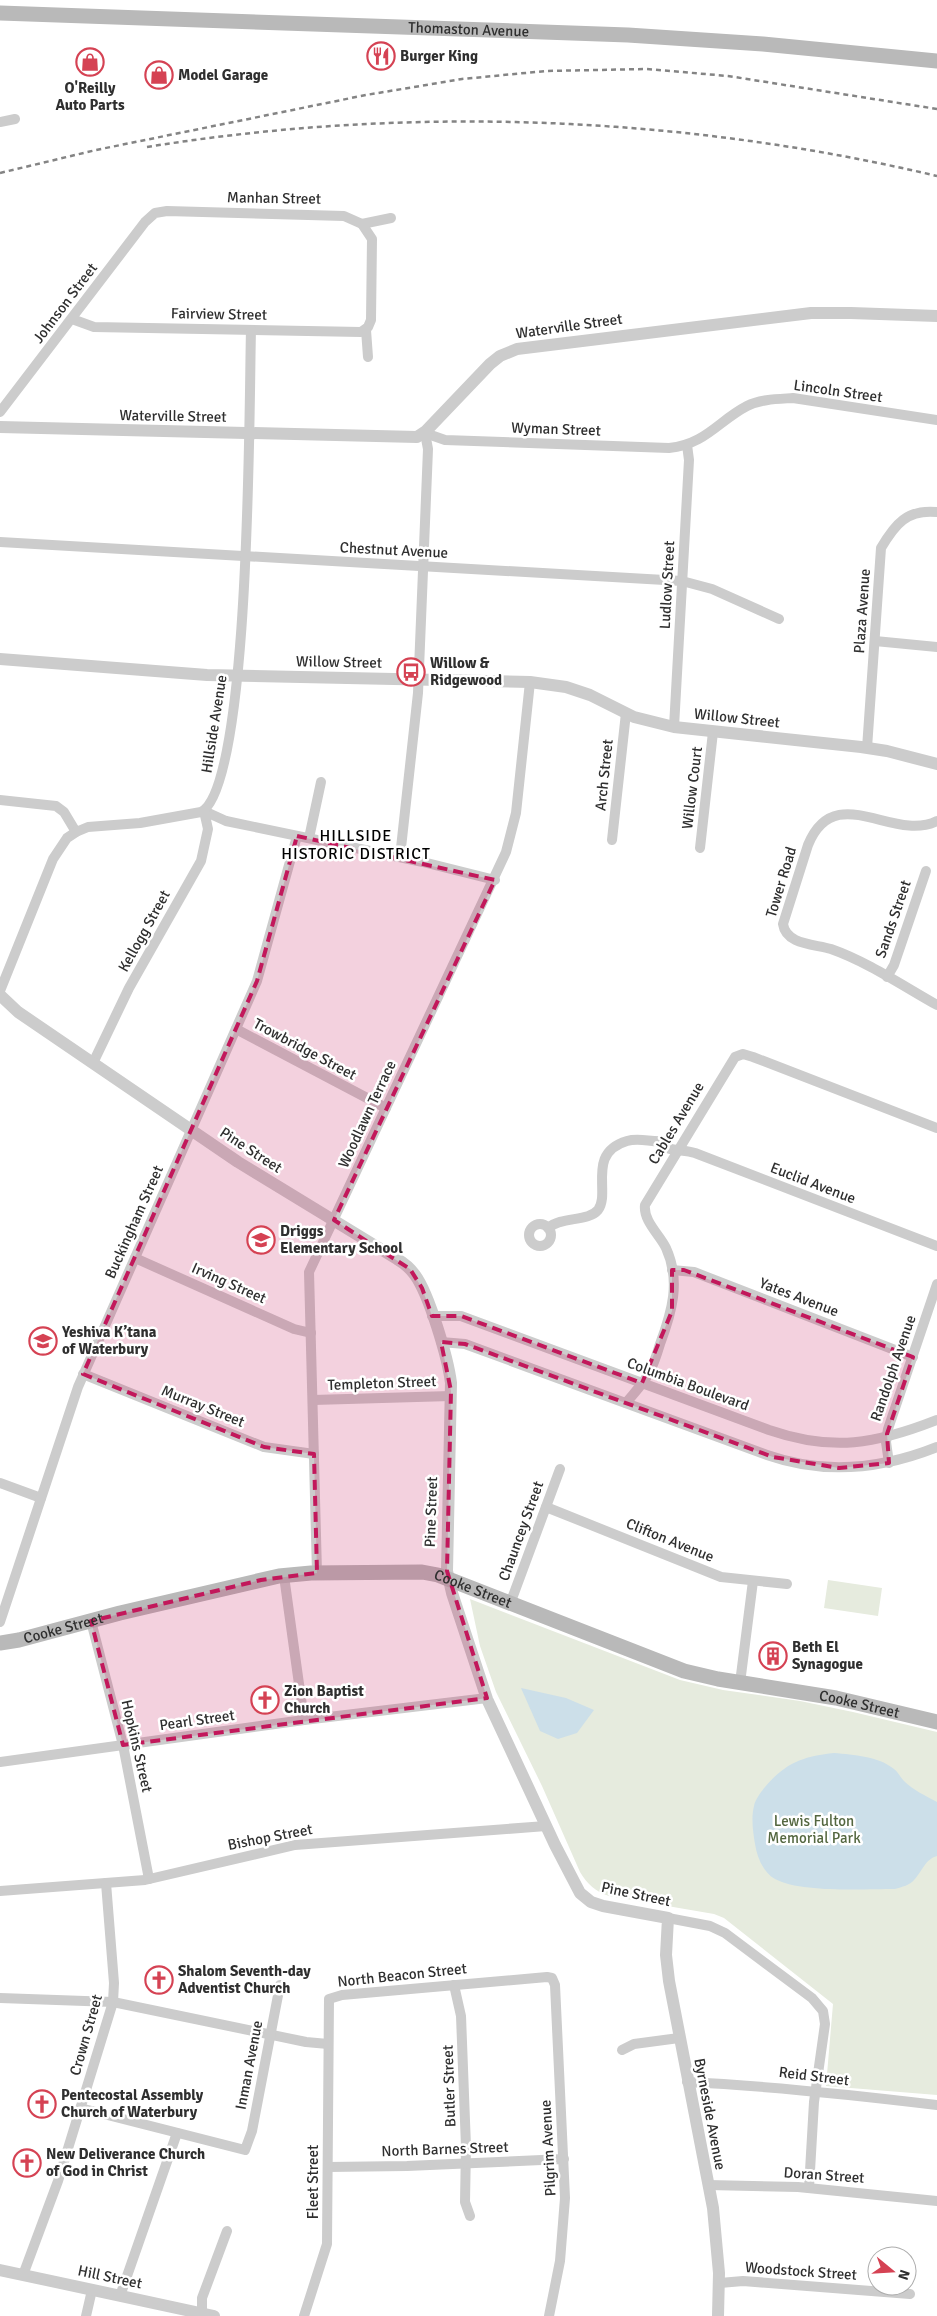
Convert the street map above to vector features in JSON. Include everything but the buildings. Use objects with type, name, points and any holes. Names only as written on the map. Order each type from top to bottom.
[{"type":"main road","name":"Thomaston Avenue","points":[[0,13],[628,35],[764,44],[937,61]]},
{"type":"main road","name":"Cooke Street","points":[[0,1643],[284,1576],[317,1573],[422,1572],[448,1579],[673,1668],[740,1683],[836,1698],[937,1722]]},
{"type":"street","points":[[0,122],[15,119]]},
{"type":"street","name":"Manhan Street","points":[[155,213],[167,211],[341,215],[352,218],[362,224]]},
{"type":"street","name":"Johnson Street","points":[[0,412],[145,222],[155,213]]},
{"type":"street","points":[[368,357],[366,330],[371,320],[373,248],[371,235],[362,224],[391,218]]},
{"type":"street","name":"Waterville Street","points":[[0,427],[413,437],[425,433],[490,364],[500,356],[517,349],[811,314],[851,312],[937,316]]},
{"type":"street","name":"Fairview Street","points":[[72,318],[94,327],[350,333],[366,330]]},
{"type":"street","name":"Hillside Avenue","points":[[204,811],[215,794],[224,767],[237,676],[245,556],[251,330]]},
{"type":"street","name":"Lincoln Street","points":[[687,445],[699,440],[748,406],[771,399],[793,398],[937,420]]},
{"type":"street","points":[[400,857],[419,679],[428,448],[425,433]]},
{"type":"street","name":"Wyman Street","points":[[425,433],[440,439],[455,440],[664,448],[687,445]]},
{"type":"street","name":"Ludlow Street","points":[[674,727],[689,460],[687,445]]},
{"type":"street","name":"Plaza Avenue","points":[[867,748],[881,548],[894,526],[912,513],[937,512]]},
{"type":"street","name":"Chestnut Avenue","points":[[0,542],[682,581],[712,589],[779,619]]},
{"type":"street","points":[[875,641],[937,648]]},
{"type":"street","name":"Willow Street","points":[[0,659],[237,676],[530,682],[566,687],[626,713],[674,727],[867,748],[887,751],[937,764]]},
{"type":"street","name":"Woodlawn Terrace","points":[[317,1573],[309,1272],[495,880],[506,852],[515,822],[530,682]]},
{"type":"street","name":"Arch Street","points":[[612,840],[626,713]]},
{"type":"street","name":"Willow Court","points":[[700,848],[714,732]]},
{"type":"street","points":[[309,838],[321,782]]},
{"type":"street","points":[[0,800],[56,806],[64,812],[76,832]]},
{"type":"street","points":[[0,991],[55,855],[64,842],[76,832],[88,827],[140,823],[204,811],[226,821],[400,857],[495,880]]},
{"type":"street","name":"Kellogg Street","points":[[93,1063],[129,988],[201,861],[208,829],[204,811]]},
{"type":"street","name":"Tower Road","points":[[937,821],[925,826],[913,827],[849,814],[836,816],[824,821],[811,838],[784,915],[783,928],[792,938],[842,953],[937,1005]]},
{"type":"street","name":"Buckingham Street","points":[[0,1622],[83,1374],[260,973],[297,836]]},
{"type":"street","name":"Sands Street","points":[[887,977],[894,965],[926,871]]},
{"type":"street","name":"Pine Street","points":[[0,995],[18,1012],[243,1165],[389,1253],[410,1269],[422,1288],[441,1342],[450,1376],[446,1558],[448,1579],[487,1698],[574,1885],[587,1899],[610,1908],[704,1925],[720,1930],[820,2006],[825,2024],[815,2092],[809,2188]]},
{"type":"street","name":"Trowbridge Street","points":[[236,1029],[386,1108]]},
{"type":"street","name":"Cables Avenue","points":[[626,1403],[651,1370],[672,1311],[674,1294],[672,1270],[666,1249],[646,1216],[645,1208],[649,1196],[735,1057],[741,1054],[753,1057],[937,1128]]},
{"type":"street","name":"Euclid Avenue","points":[[548,1228],[559,1221],[588,1216],[598,1210],[602,1200],[602,1166],[607,1156],[615,1147],[633,1140],[664,1141],[672,1143],[678,1148],[937,1246]]},
{"type":"street","name":"Irving Street","points":[[135,1258],[294,1329],[311,1333]]},
{"type":"street","name":"Yates Avenue","points":[[672,1270],[694,1272],[913,1357]]},
{"type":"street","name":"Randolph Avenue","points":[[889,1463],[886,1438],[936,1289]]},
{"type":"street","name":"Columbia Boulevard","points":[[432,1316],[462,1316],[769,1430],[801,1439],[841,1443],[886,1438],[937,1420]]},
{"type":"street","points":[[441,1342],[465,1344],[783,1460],[839,1468],[889,1463],[937,1447]]},
{"type":"street","name":"Murray Street","points":[[83,1374],[264,1447],[314,1454]]},
{"type":"street","name":"Templeton Street","points":[[313,1400],[451,1396]]},
{"type":"street","name":"Chauncey Street","points":[[510,1604],[560,1469]]},
{"type":"street","points":[[0,1483],[41,1498]]},
{"type":"street","name":"Clifton Avenue","points":[[546,1507],[721,1577],[787,1584]]},
{"type":"street","points":[[284,1576],[304,1720]]},
{"type":"street","points":[[740,1683],[753,1581]]},
{"type":"street","name":"Hopkins Street","points":[[91,1621],[123,1745],[149,1879]]},
{"type":"street","name":"Pearl Street","points":[[0,1762],[304,1720],[487,1698]]},
{"type":"street","name":"Bishop Street","points":[[0,1891],[149,1879],[295,1845],[546,1826]]},
{"type":"street","name":"Crown Street","points":[[23,2275],[58,2181],[113,2002],[114,1983],[106,1883]]},
{"type":"street","name":"Byrneside Avenue","points":[[668,1918],[668,1973],[715,2224],[720,2283],[718,2316]]},
{"type":"street","name":"North Beacon Street","points":[[328,2044],[328,2006],[331,1998],[454,1985],[552,1978]]},
{"type":"street","name":"Pilgrim Avenue","points":[[549,2316],[558,2276],[564,2223],[564,2159],[555,1985],[552,1978]]},
{"type":"street","name":"Inman Avenue","points":[[177,2133],[245,2150],[252,2131],[280,1985]]},
{"type":"street","name":"Butler Street","points":[[454,1985],[462,2016],[465,2202],[470,2216]]},
{"type":"street","points":[[0,1998],[113,2002],[306,2042],[328,2044]]},
{"type":"street","points":[[622,2050],[634,2044],[679,2038]]},
{"type":"street","name":"Fleet Street","points":[[304,2316],[327,2247],[328,2044]]},
{"type":"street","name":"Reid Street","points":[[687,2082],[937,2104]]},
{"type":"street","points":[[80,2108],[177,2133],[120,2296]]},
{"type":"street","name":"North Barnes Street","points":[[328,2167],[465,2164],[564,2159]]},
{"type":"street","name":"Doran Street","points":[[708,2185],[809,2188],[937,2200]]},
{"type":"street","points":[[206,2315],[200,2306],[227,2231]]},
{"type":"street","name":"Hill Street","points":[[0,2270],[206,2315]]},
{"type":"street","name":"Woodstock Street","points":[[720,2283],[743,2281],[867,2291]]},
{"type":"street","points":[[86,2316],[92,2290]]},
{"type":"highlighted area","points":[[297,836],[495,880],[334,1220],[410,1269],[422,1288],[432,1316],[461,1316],[642,1383],[672,1311],[672,1270],[684,1270],[913,1357],[887,1434],[889,1463],[839,1468],[773,1457],[465,1344],[441,1342],[451,1391],[447,1571],[487,1698],[123,1745],[91,1621],[261,1580],[317,1573],[314,1454],[264,1447],[83,1374],[257,981]]},
{"type":"green space","points":[[828,1580],[882,1588],[878,1616],[824,1608]]},
{"type":"green space","name":"Lewis Fulton Memorial Park","points":[[470,1599],[680,1680],[723,1690],[800,1701],[937,1732],[937,2095],[826,2086],[833,2004],[724,1918],[714,1914],[609,1896],[596,1890],[589,1884],[580,1872],[542,1786],[496,1692],[480,1646]]},
{"type":"water","points":[[521,1688],[566,1698],[594,1710],[577,1733],[558,1739],[540,1731]]},
{"type":"water","points":[[834,1753],[881,1761],[894,1769],[911,1787],[937,1802],[937,1856],[929,1860],[917,1877],[906,1886],[895,1889],[834,1889],[800,1886],[775,1879],[761,1864],[756,1849],[753,1825],[754,1806],[758,1796],[772,1779],[788,1766],[813,1756]]},
{"type":"railway","points":[[0,173],[96,150],[366,95],[462,79],[546,71],[647,69],[728,76],[937,109]]},
{"type":"railway","points":[[147,147],[245,134],[344,125],[443,122],[543,123],[643,129],[742,140],[840,156],[937,176]]},
{"type":"place","name":"Burger King","points":[[381,56]]},
{"type":"place","name":"O'Reilly Auto Parts","points":[[90,62]]},
{"type":"place","name":"Model Garage","points":[[159,75]]},
{"type":"place","name":"Willow & Ridgewood","points":[[411,672]]},
{"type":"place","name":"Driggs Elementary School","points":[[261,1240]]},
{"type":"place","name":"Yeshiva K’tana of Waterbury","points":[[43,1341]]},
{"type":"place","name":"Beth El Synagogue","points":[[773,1656]]},
{"type":"place","name":"Zion Baptist Church","points":[[265,1700]]},
{"type":"place","name":"Shalom Seventh-day Adventist Church","points":[[159,1980]]},
{"type":"place","name":"Pentecostal Assembly Church of Waterbury","points":[[42,2104]]},
{"type":"place","name":"New Deliverance Church of God in Christ","points":[[27,2163]]},
{"type":"district","name":"HILLSIDE HISTORIC DISTRICT","points":[[356,845]]}]
